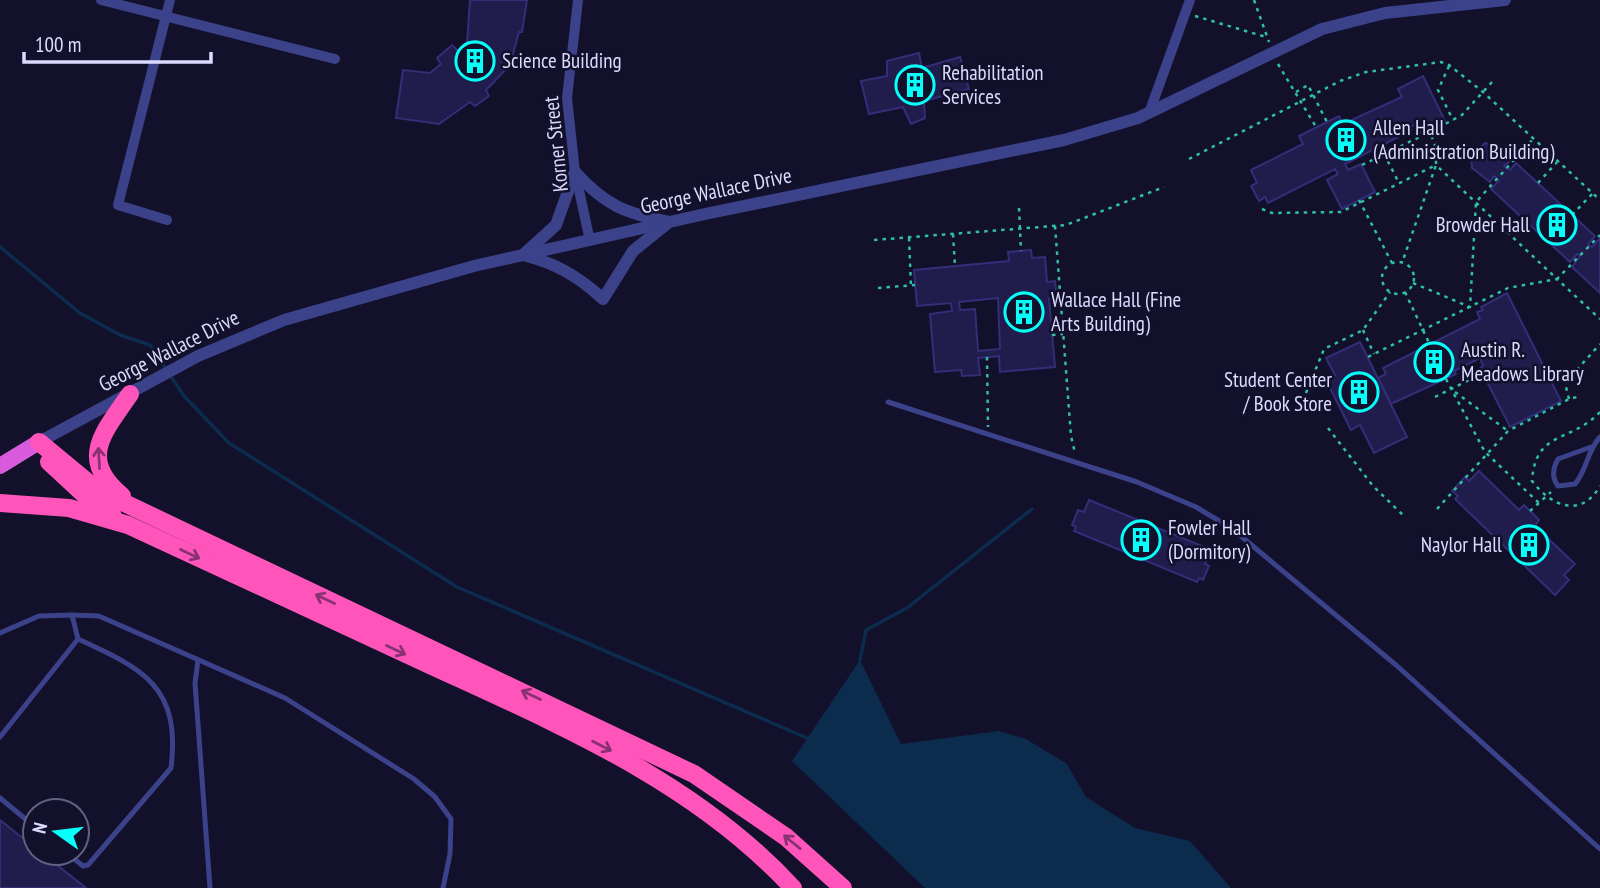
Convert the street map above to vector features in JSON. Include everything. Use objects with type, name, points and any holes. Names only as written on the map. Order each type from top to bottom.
[{"type":"highway","points":[[130,394],[101,438],[97,458],[105,480],[138,509]]},
{"type":"highway","points":[[39,442],[97,490],[694,774],[786,837],[843,888]]},
{"type":"highway","points":[[39,442],[49,462],[62,475],[89,499],[128,525],[605,747],[680,791],[755,851],[793,888]]},
{"type":"highway","name":"George Wallace Drive","points":[[0,466],[39,442]]},
{"type":"highway","points":[[0,503],[69,508],[128,525]]},
{"type":"street","points":[[101,0],[335,59]]},
{"type":"street","points":[[167,220],[118,205],[170,0]]},
{"type":"street","name":"Korner Street","points":[[578,0],[567,98],[575,172],[590,241]]},
{"type":"street","points":[[1149,113],[1190,0]]},
{"type":"street","name":"George Wallace Drive","points":[[39,442],[198,356],[284,320],[474,266],[669,222],[1064,141],[1149,113],[1322,29],[1385,13],[1456,2],[1505,0]]},
{"type":"street","points":[[575,172],[607,203],[637,215],[669,222],[632,251],[603,299],[584,282],[559,267],[523,255],[556,225],[575,172]]},
{"type":"lane","points":[[888,401],[1172,497],[1230,528],[1396,665],[1600,849]]},
{"type":"lane","points":[[1591,447],[1558,459],[1554,468],[1554,481],[1558,486],[1575,484],[1581,477],[1591,447],[1600,437]]},
{"type":"lane","points":[[72,615],[78,639]]},
{"type":"lane","points":[[0,633],[39,616],[99,616],[285,698],[414,779],[436,797],[450,819],[450,854],[443,888]]},
{"type":"lane","points":[[0,737],[78,639]]},
{"type":"lane","points":[[78,639],[129,662],[157,684],[168,711],[173,755],[172,768],[91,862]]},
{"type":"lane","points":[[198,660],[195,683],[210,888]]},
{"type":"lane","points":[[0,798],[21,815]]},
{"type":"path","points":[[1254,0],[1284,76],[1316,127]]},
{"type":"path","points":[[1185,13],[1239,32],[1267,37]]},
{"type":"path","points":[[1189,159],[1340,80],[1366,72],[1441,62],[1449,65],[1483,92],[1600,200]]},
{"type":"path","points":[[1449,65],[1438,90],[1453,120]]},
{"type":"path","points":[[1362,165],[1462,115],[1492,82]]},
{"type":"path","points":[[1296,92],[1308,85],[1327,122]]},
{"type":"path","points":[[1402,263],[1436,165],[1436,148],[1430,132]]},
{"type":"path","points":[[1470,307],[1476,202],[1534,139]]},
{"type":"path","points":[[1380,146],[1399,183]]},
{"type":"path","points":[[1538,183],[1558,161]]},
{"type":"path","points":[[1262,209],[1272,213],[1341,212],[1436,165]]},
{"type":"path","points":[[1436,165],[1600,319]]},
{"type":"path","points":[[874,240],[1066,225],[1164,187]]},
{"type":"path","points":[[1572,215],[1593,193]]},
{"type":"path","points":[[1359,202],[1392,263]]},
{"type":"path","points":[[1019,208],[1021,251]]},
{"type":"path","points":[[1055,225],[1071,436],[1077,463]]},
{"type":"path","points":[[953,234],[955,266]]},
{"type":"path","points":[[1368,357],[1508,288],[1557,279],[1600,234]]},
{"type":"path","points":[[878,288],[913,286],[909,238]]},
{"type":"path","points":[[1392,263],[1402,263],[1413,275],[1413,283],[1405,292],[1390,292],[1381,277],[1384,269],[1392,263]]},
{"type":"path","points":[[1413,283],[1470,307]]},
{"type":"path","points":[[1306,393],[1324,349],[1363,330],[1390,292]]},
{"type":"path","points":[[1405,292],[1430,345]]},
{"type":"path","points":[[1363,330],[1374,354]]},
{"type":"path","points":[[1052,335],[1063,334]]},
{"type":"path","points":[[1569,398],[1565,383],[1600,344]]},
{"type":"path","points":[[987,357],[988,434]]},
{"type":"path","points":[[1435,397],[1483,373]]},
{"type":"path","points":[[1446,379],[1488,455],[1539,503]]},
{"type":"path","points":[[1452,388],[1508,432]]},
{"type":"path","points":[[1437,509],[1508,432],[1569,398],[1577,397]]},
{"type":"path","points":[[1328,428],[1373,486],[1405,517]]},
{"type":"path","points":[[1530,512],[1558,486]]},
{"type":"water","points":[[860,660],[901,744],[999,731],[1026,739],[1067,764],[1086,797],[1135,828],[1190,841],[1231,888],[925,888],[792,761]]},
{"type":"building","name":"Science Building","points":[[470,0],[527,0],[522,32],[519,32],[510,65],[486,90],[489,96],[475,106],[470,102],[439,124],[396,118],[403,70],[430,73],[441,64],[437,58],[452,45],[458,51],[467,43]]},
{"type":"building","name":"Rehabilitation Services","points":[[919,53],[922,68],[960,57],[969,89],[924,101],[925,118],[911,124],[903,107],[869,114],[861,81],[887,76],[887,61]]},
{"type":"building","name":"Allen Hall (Administration Building)","points":[[1423,76],[1445,121],[1421,133],[1416,124],[1411,127],[1412,130],[1345,164],[1348,170],[1361,164],[1375,192],[1342,209],[1327,180],[1338,174],[1335,169],[1268,203],[1265,197],[1259,201],[1251,186],[1257,183],[1251,170],[1303,144],[1299,136],[1339,116],[1343,124],[1402,97],[1398,89]]},
{"type":"building","name":"Browder Hall","points":[[1485,143],[1501,148],[1510,161],[1504,166],[1510,170],[1516,163],[1595,236],[1588,244],[1592,247],[1600,238],[1600,293],[1572,267],[1580,256],[1577,254],[1570,262],[1491,189],[1499,181],[1494,176],[1490,182],[1472,168],[1471,157]]},
{"type":"building","name":"Wallace Hall (Fine Arts Building)","points":[[1031,250],[1032,258],[1045,257],[1047,282],[1055,281],[1057,299],[1049,299],[1055,367],[1000,372],[999,356],[978,358],[980,375],[962,376],[961,370],[935,372],[930,314],[952,311],[951,303],[917,306],[914,270],[1009,261],[1008,252]],"holes":[[[998,298],[1000,349],[978,351],[975,309],[960,310],[959,302]]]},
{"type":"building","name":"Austin R. Meadows Library","points":[[1507,293],[1561,401],[1510,427],[1480,368],[1483,366],[1480,358],[1454,371],[1456,374],[1391,404],[1378,378],[1386,374],[1383,368],[1480,319],[1477,312],[1483,310],[1481,307]]},
{"type":"building","name":"Student Center / Book Store","points":[[1360,342],[1407,437],[1374,453],[1360,425],[1351,430],[1326,380],[1335,375],[1326,358]]},
{"type":"building","name":"Naylor Hall","points":[[1479,471],[1519,510],[1524,505],[1539,520],[1535,526],[1575,564],[1564,575],[1569,580],[1555,595],[1455,499],[1458,496],[1452,491],[1465,477],[1469,481]]},
{"type":"building","name":"Fowler Hall (Dormitory)","points":[[1089,500],[1207,548],[1205,554],[1209,556],[1205,564],[1209,566],[1203,580],[1199,578],[1197,582],[1074,531],[1076,527],[1072,525],[1078,510],[1084,512]]},
{"type":"building","points":[[0,820],[21,837],[21,867],[60,867],[86,888],[0,888]]},
{"type":"waterway","points":[[0,247],[80,313],[120,335],[150,345],[184,396],[229,443],[457,587],[807,738]]},
{"type":"waterway","points":[[860,660],[866,630],[907,608],[1032,509]]},
{"type":"place","name":"Science Building","points":[[475,61]]},
{"type":"place","name":"Rehabilitation Services","points":[[915,85]]},
{"type":"place","name":"Allen Hall (Administration Building)","points":[[1346,140]]},
{"type":"place","name":"Browder Hall","points":[[1557,225]]},
{"type":"place","name":"Wallace Hall (Fine Arts Building)","points":[[1024,312]]},
{"type":"place","name":"Austin R. Meadows Library","points":[[1434,362]]},
{"type":"place","name":"Student Center / Book Store","points":[[1359,392]]},
{"type":"place","name":"Fowler Hall (Dormitory)","points":[[1141,540]]},
{"type":"place","name":"Naylor Hall","points":[[1529,545]]}]
